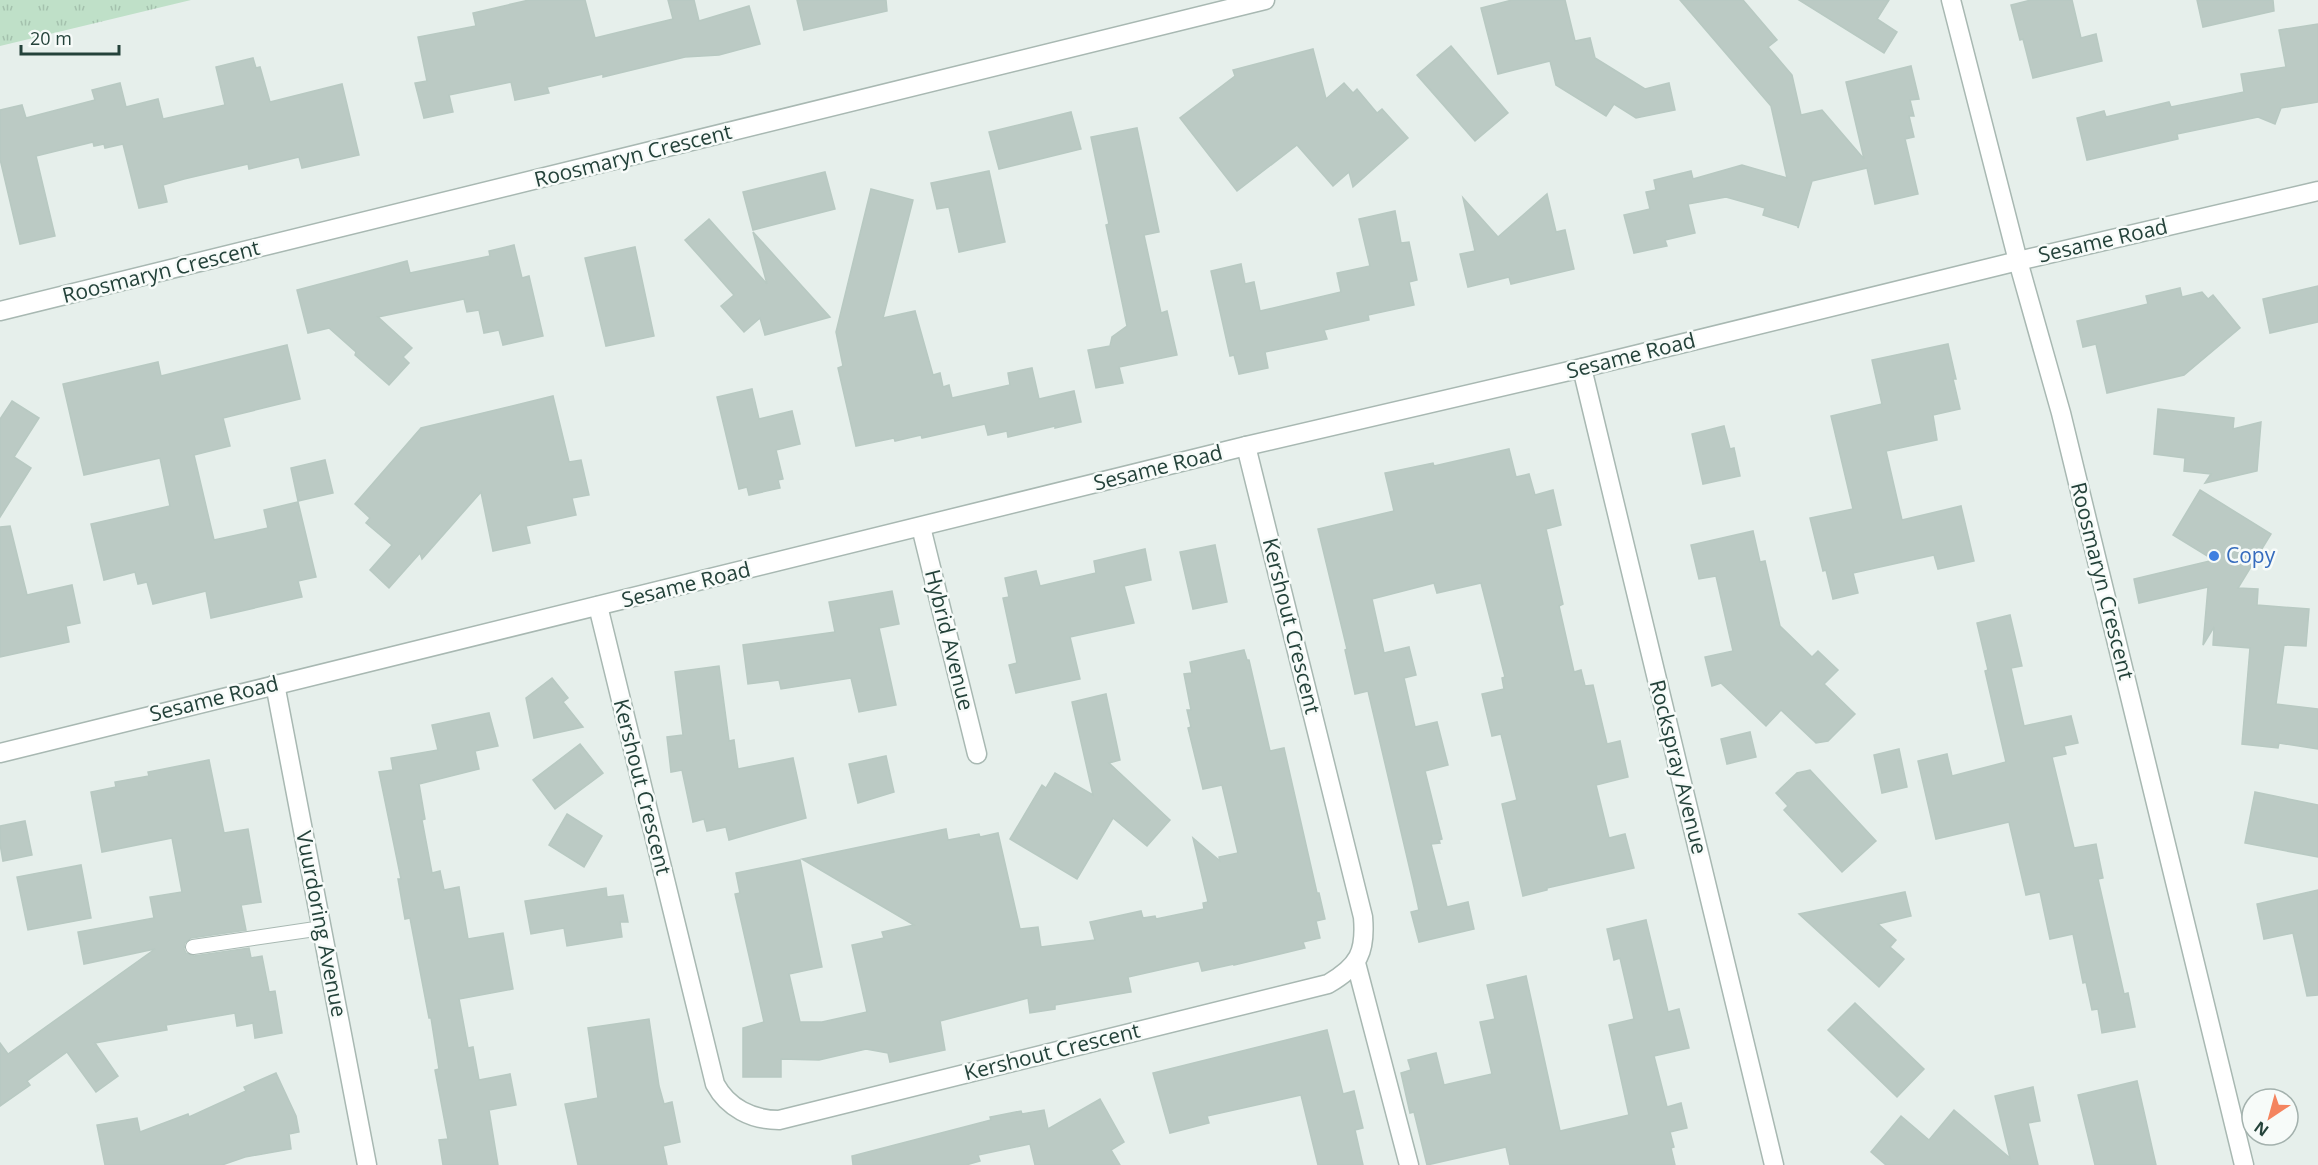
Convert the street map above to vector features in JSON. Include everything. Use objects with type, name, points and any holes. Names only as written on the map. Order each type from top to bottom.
[{"type":"street","name":"Roosmaryn Crescent","points":[[0,311],[1265,0]]},
{"type":"street","name":"Roosmaryn Crescent","points":[[1951,0],[2018,261],[2061,413],[2244,1165]]},
{"type":"street","name":"Sesame Road","points":[[0,753],[1246,446],[1582,368],[2018,261],[2318,191]]},
{"type":"street","name":"Rockspray Avenue","points":[[1582,368],[1774,1165]]},
{"type":"street","name":"Kershout Crescent","points":[[598,606],[715,1084],[722,1098],[738,1110],[753,1117],[768,1120],[790,1117],[1328,984],[1342,976],[1356,963],[1362,949],[1363,917],[1246,446]]},
{"type":"street","name":"Hybrid Avenue","points":[[921,527],[977,754]]},
{"type":"street","name":"Vuurdoring Avenue","points":[[275,684],[367,1165]]},
{"type":"street","points":[[1356,963],[1409,1165]]},
{"type":"lane","points":[[193,947],[322,928]]},
{"type":"green space","points":[[0,0],[191,0],[0,46]]},
{"type":"building","points":[[529,0],[585,0],[595,38],[673,19],[668,0],[694,0],[699,21],[749,6],[760,44],[719,55],[685,57],[603,77],[603,74],[547,87],[549,93],[515,100],[511,82],[449,95],[453,112],[424,118],[415,83],[427,81],[418,37],[476,26],[473,13]]},
{"type":"building","points":[[797,0],[886,0],[887,11],[804,30]]},
{"type":"building","points":[[1512,0],[1565,0],[1575,41],[1590,38],[1595,58],[1645,89],[1669,83],[1675,110],[1636,118],[1614,104],[1606,116],[1556,85],[1550,61],[1498,74],[1481,8]]},
{"type":"building","points":[[1680,0],[1743,0],[1777,40],[1768,47],[1792,75],[1801,115],[1822,110],[1864,159],[1846,82],[1911,66],[1919,99],[1910,100],[1914,116],[1909,116],[1914,137],[1905,139],[1918,194],[1875,204],[1867,168],[1812,181],[1798,228],[1798,226],[1763,215],[1765,208],[1726,197],[1688,204],[1695,233],[1665,240],[1667,246],[1634,253],[1624,215],[1650,209],[1646,192],[1656,190],[1654,180],[1691,171],[1693,179],[1742,165],[1787,178],[1771,106]]},
{"type":"building","points":[[1799,0],[1889,0],[1877,19],[1897,32],[1884,53]]},
{"type":"building","points":[[2031,0],[2072,0],[2081,38],[2096,34],[2102,61],[2033,78],[2011,5]]},
{"type":"building","points":[[2197,0],[2273,0],[2274,11],[2203,27]]},
{"type":"building","points":[[2318,24],[2318,102],[2281,108],[2275,124],[2258,117],[2177,134],[2178,139],[2087,160],[2077,118],[2104,111],[2106,117],[2169,102],[2171,107],[2244,92],[2241,74],[2286,67],[2279,30]]},
{"type":"building","points":[[1451,46],[1508,113],[1475,141],[1417,75]]},
{"type":"building","points":[[1313,49],[1326,99],[1344,83],[1353,93],[1357,89],[1377,113],[1382,109],[1408,138],[1353,187],[1349,172],[1333,186],[1297,145],[1237,191],[1180,118],[1235,76],[1233,70]]},
{"type":"building","points":[[253,58],[256,68],[260,67],[270,102],[342,84],[359,155],[302,168],[299,157],[249,169],[248,164],[184,179],[163,185],[167,202],[139,208],[123,144],[105,148],[104,144],[94,146],[93,142],[36,156],[55,236],[20,244],[0,159],[0,110],[22,105],[26,118],[95,100],[92,90],[120,83],[126,107],[158,99],[163,119],[225,105],[216,67]]},
{"type":"building","points":[[1071,112],[1081,149],[999,169],[989,132]]},
{"type":"building","points":[[1137,128],[1159,232],[1144,235],[1161,313],[1167,311],[1177,355],[1119,367],[1123,383],[1096,388],[1088,350],[1110,346],[1112,337],[1127,326],[1091,137]]},
{"type":"building","points":[[989,171],[1005,242],[959,252],[949,207],[937,209],[931,183]]},
{"type":"building","points":[[825,172],[835,209],[753,230],[743,192]]},
{"type":"building","points":[[871,189],[913,200],[883,318],[915,311],[933,375],[940,373],[943,387],[949,385],[952,398],[1010,385],[1008,373],[1032,368],[1039,399],[1074,391],[1081,422],[1008,437],[1007,431],[988,435],[985,424],[922,438],[921,435],[895,441],[894,438],[856,446],[838,368],[843,366],[836,332]]},
{"type":"building","points":[[1547,194],[1556,232],[1565,230],[1574,269],[1511,284],[1509,277],[1468,287],[1460,254],[1475,251],[1463,198],[1498,237]]},
{"type":"building","points":[[1395,211],[1401,243],[1409,242],[1417,280],[1409,282],[1414,305],[1368,315],[1369,320],[1324,330],[1327,339],[1265,352],[1268,368],[1239,374],[1234,355],[1230,356],[1211,271],[1241,264],[1245,284],[1254,282],[1260,311],[1341,292],[1337,273],[1370,266],[1359,219]]},
{"type":"building","points":[[709,219],[767,284],[753,232],[830,317],[765,335],[760,318],[744,332],[721,306],[734,295],[685,240]]},
{"type":"building","points":[[514,245],[522,278],[529,276],[543,336],[503,345],[499,330],[484,333],[479,310],[467,312],[464,299],[378,317],[412,348],[403,357],[409,363],[389,385],[329,328],[308,333],[297,290],[407,261],[410,273],[490,256],[489,251]]},
{"type":"building","points":[[635,247],[654,336],[606,346],[585,258]]},
{"type":"building","points":[[2318,286],[2318,322],[2270,333],[2263,299]]},
{"type":"building","points":[[2180,288],[2182,297],[2202,292],[2208,299],[2213,295],[2240,328],[2184,375],[2107,393],[2096,344],[2083,347],[2077,321],[2148,304],[2146,296]]},
{"type":"building","points":[[1948,344],[1960,409],[1933,415],[1937,440],[1886,451],[1902,520],[1961,506],[1974,561],[1938,569],[1934,555],[1853,573],[1858,593],[1833,599],[1826,570],[1823,571],[1810,518],[1853,509],[1831,416],[1882,404],[1872,360]]},
{"type":"building","points":[[287,345],[300,399],[223,418],[230,446],[194,455],[214,540],[268,528],[264,510],[298,502],[316,577],[298,581],[302,597],[211,618],[206,591],[153,604],[147,582],[138,584],[135,572],[104,580],[91,524],[170,506],[160,458],[84,475],[63,384],[158,362],[161,376]]},
{"type":"building","points":[[752,389],[759,419],[792,411],[800,444],[776,450],[783,479],[778,480],[780,488],[749,495],[747,487],[739,489],[717,397]]},
{"type":"building","points":[[553,396],[569,462],[581,460],[589,495],[572,498],[576,515],[526,526],[530,543],[493,551],[481,492],[422,559],[420,553],[389,588],[370,570],[392,545],[366,523],[370,518],[355,504],[421,428]]},
{"type":"building","points":[[12,401],[39,418],[14,457],[31,468],[0,517],[0,419]]},
{"type":"building","points":[[2158,409],[2234,418],[2233,429],[2261,422],[2257,471],[2205,483],[2211,474],[2184,471],[2185,458],[2154,454]]},
{"type":"building","points":[[1724,426],[1730,449],[1734,448],[1740,476],[1703,484],[1692,434]]},
{"type":"building","points":[[1509,449],[1516,477],[1529,474],[1535,495],[1553,490],[1561,525],[1546,529],[1563,604],[1559,606],[1574,672],[1581,670],[1585,686],[1593,685],[1607,744],[1620,741],[1628,777],[1596,785],[1609,838],[1625,834],[1634,868],[1547,888],[1547,890],[1523,896],[1502,804],[1517,800],[1501,734],[1492,736],[1482,694],[1504,689],[1502,678],[1505,677],[1481,583],[1437,593],[1434,583],[1372,599],[1384,653],[1409,647],[1416,675],[1404,678],[1415,727],[1437,722],[1448,765],[1425,771],[1442,839],[1439,840],[1440,843],[1431,844],[1447,907],[1468,902],[1474,929],[1419,942],[1411,912],[1419,910],[1368,691],[1355,694],[1345,650],[1347,649],[1318,529],[1394,511],[1385,473],[1433,463],[1434,466]]},
{"type":"building","points":[[325,460],[333,493],[298,501],[291,468]]},
{"type":"building","points":[[2200,490],[2271,534],[2238,588],[2258,589],[2257,605],[2309,609],[2306,646],[2284,645],[2276,704],[2318,709],[2318,749],[2279,743],[2278,748],[2242,744],[2250,648],[2213,645],[2214,627],[2203,645],[2208,587],[2139,603],[2134,579],[2214,560],[2173,535]]},
{"type":"building","points":[[10,526],[27,595],[72,585],[80,623],[66,626],[69,642],[0,657],[0,527]]},
{"type":"building","points":[[1753,531],[1760,562],[1765,561],[1780,626],[1812,657],[1818,651],[1838,670],[1824,684],[1855,714],[1828,741],[1816,743],[1781,710],[1766,726],[1721,683],[1712,686],[1705,657],[1733,651],[1716,576],[1699,579],[1691,545]]},
{"type":"building","points":[[1215,545],[1227,602],[1193,609],[1180,552]]},
{"type":"building","points":[[1145,549],[1151,580],[1124,586],[1134,623],[1070,637],[1080,679],[1016,693],[1009,665],[1017,663],[1003,598],[1009,597],[1005,578],[1036,571],[1040,586],[1096,573],[1094,561]]},
{"type":"building","points":[[892,591],[899,624],[879,628],[896,705],[859,712],[851,678],[781,689],[779,680],[748,684],[743,645],[835,632],[829,602]]},
{"type":"building","points":[[2010,615],[2022,666],[2011,668],[2024,726],[2071,716],[2078,743],[2064,746],[2066,754],[2052,757],[2074,848],[2096,844],[2103,878],[2098,879],[2124,994],[2128,993],[2135,1027],[2102,1033],[2098,1009],[2092,1010],[2086,982],[2083,983],[2073,934],[2050,939],[2040,892],[2026,895],[2009,822],[1936,839],[1918,761],[1947,754],[1952,776],[2006,762],[1985,671],[1988,670],[1977,623]]},
{"type":"building","points":[[1244,650],[1249,660],[1270,751],[1284,748],[1325,919],[1316,921],[1320,938],[1303,942],[1305,948],[1234,965],[1202,971],[1199,961],[1128,977],[1131,992],[1055,1005],[1055,1009],[1030,1013],[1028,998],[940,1021],[945,1050],[890,1062],[888,1053],[866,1049],[819,1060],[781,1059],[781,1077],[743,1077],[743,1028],[764,1022],[735,894],[740,893],[736,873],[800,860],[822,967],[789,974],[800,1022],[822,1022],[867,1012],[852,945],[884,938],[882,932],[914,925],[802,859],[946,829],[948,840],[998,833],[1020,929],[1038,927],[1041,947],[1095,940],[1090,922],[1141,911],[1143,918],[1155,916],[1156,919],[1204,909],[1203,903],[1208,902],[1193,838],[1220,861],[1219,857],[1238,853],[1222,785],[1203,789],[1188,728],[1191,727],[1187,710],[1191,710],[1184,674],[1192,673],[1190,662]]},
{"type":"building","points":[[719,666],[729,741],[734,740],[738,769],[793,758],[806,818],[729,840],[726,827],[707,831],[704,819],[693,822],[682,770],[671,772],[667,737],[683,735],[675,672]]},
{"type":"building","points":[[552,678],[568,698],[563,702],[583,727],[534,738],[526,698]]},
{"type":"building","points":[[1106,694],[1120,760],[1109,763],[1170,820],[1147,846],[1113,818],[1077,879],[1010,839],[1042,785],[1046,788],[1055,773],[1093,795],[1072,702]]},
{"type":"building","points":[[489,713],[498,746],[475,751],[479,769],[419,784],[425,819],[422,820],[432,873],[440,871],[444,890],[459,887],[468,939],[503,933],[513,989],[459,999],[468,1048],[473,1047],[479,1080],[510,1074],[516,1105],[489,1110],[498,1165],[443,1165],[439,1140],[448,1139],[435,1070],[439,1069],[431,1018],[429,1018],[410,918],[405,919],[398,879],[401,879],[379,772],[393,770],[391,758],[438,750],[432,725]]},
{"type":"building","points":[[1750,732],[1756,757],[1727,764],[1721,739]]},
{"type":"building","points":[[580,744],[603,773],[555,809],[533,780]]},
{"type":"building","points":[[1899,749],[1907,787],[1882,793],[1874,755]]},
{"type":"building","points":[[886,756],[894,792],[858,803],[849,764]]},
{"type":"building","points":[[209,760],[224,833],[248,829],[261,902],[241,905],[246,930],[191,938],[185,943],[184,949],[186,953],[194,956],[249,948],[251,958],[262,956],[269,992],[275,991],[282,1033],[255,1038],[253,1023],[237,1026],[235,1013],[166,1025],[167,1030],[95,1043],[118,1076],[96,1092],[67,1052],[27,1081],[30,1085],[0,1106],[0,1043],[8,1054],[155,949],[84,964],[78,932],[154,918],[150,897],[182,892],[172,838],[102,852],[91,792],[116,787],[115,782],[149,776],[148,772]]},
{"type":"building","points":[[1810,770],[1876,841],[1842,872],[1784,810],[1788,806],[1776,793],[1797,773]]},
{"type":"building","points":[[2255,792],[2318,805],[2318,857],[2245,843]]},
{"type":"building","points":[[567,814],[602,836],[584,867],[549,845]]},
{"type":"building","points":[[25,821],[32,855],[3,861],[0,826]]},
{"type":"building","points":[[81,865],[91,918],[28,930],[17,877]]},
{"type":"building","points":[[606,888],[607,897],[623,895],[628,922],[620,922],[622,937],[567,946],[564,928],[531,934],[525,901]]},
{"type":"building","points":[[2318,890],[2318,995],[2307,996],[2293,933],[2264,939],[2257,904]]},
{"type":"building","points":[[1905,892],[1911,916],[1878,924],[1896,940],[1890,947],[1904,959],[1879,987],[1799,914]]},
{"type":"building","points":[[1646,920],[1668,1012],[1679,1009],[1689,1048],[1654,1056],[1667,1107],[1681,1103],[1687,1128],[1670,1132],[1675,1165],[1510,1165],[1506,1147],[1427,1165],[1414,1112],[1410,1113],[1401,1073],[1411,1070],[1408,1060],[1436,1053],[1444,1085],[1492,1074],[1480,1022],[1495,1019],[1487,985],[1526,976],[1560,1131],[1629,1115],[1609,1025],[1634,1019],[1620,958],[1614,960],[1607,929]]},
{"type":"building","points":[[1855,1003],[1924,1069],[1897,1097],[1828,1030]]},
{"type":"building","points":[[649,1019],[659,1086],[664,1104],[672,1102],[680,1142],[663,1146],[667,1165],[578,1165],[565,1104],[598,1098],[588,1028]]},
{"type":"building","points":[[1327,1030],[1343,1094],[1354,1091],[1363,1128],[1355,1130],[1363,1165],[1318,1165],[1301,1095],[1207,1116],[1209,1123],[1170,1133],[1153,1073]]},
{"type":"building","points":[[276,1073],[296,1116],[299,1132],[289,1134],[291,1149],[245,1157],[222,1165],[105,1165],[97,1125],[137,1118],[140,1132],[188,1114],[189,1117],[246,1091],[244,1087]]},
{"type":"building","points":[[2137,1081],[2156,1165],[2095,1165],[2078,1095]]},
{"type":"building","points":[[2033,1087],[2040,1121],[2028,1123],[2038,1165],[1886,1165],[1871,1152],[1901,1116],[1929,1140],[1954,1110],[2010,1158],[1995,1096]]},
{"type":"building","points":[[1100,1099],[1124,1142],[1111,1150],[1120,1165],[1035,1165],[1030,1144],[978,1155],[980,1161],[966,1165],[853,1165],[852,1156],[991,1120],[990,1117],[1021,1111],[1022,1114],[1044,1110],[1048,1129]]},
{"type":"place","name":"Copy","points":[[2214,556]]}]
